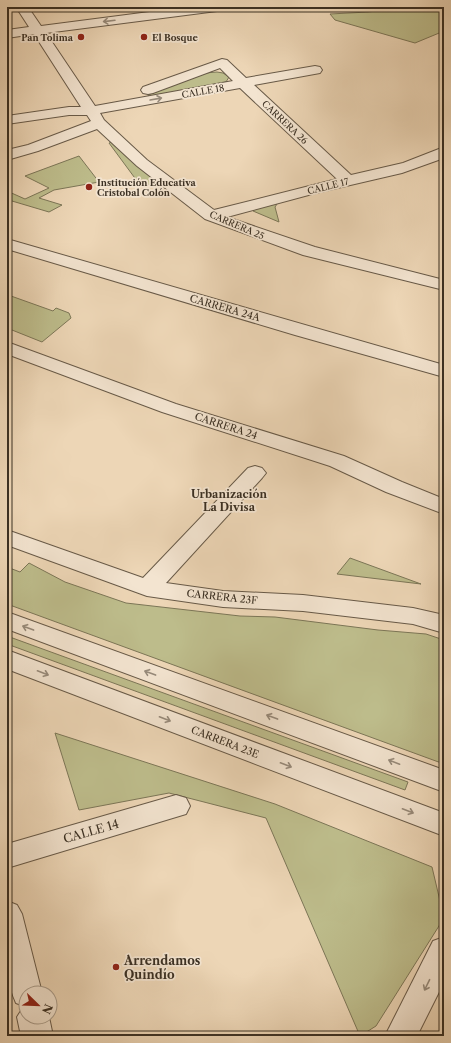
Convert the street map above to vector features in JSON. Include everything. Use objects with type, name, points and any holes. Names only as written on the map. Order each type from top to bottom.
[{"type":"street","name":"CARRERA 25","points":[[22,7],[95,117],[142,163],[211,216],[309,251],[444,285]]},
{"type":"street","points":[[7,34],[217,7]]},
{"type":"street","name":"CALLE 18","points":[[95,117],[222,63]]},
{"type":"street","name":"CARRERA 26","points":[[222,63],[348,181]]},
{"type":"street","name":"CALLE 18","points":[[7,120],[69,111],[95,117],[315,70]]},
{"type":"street","points":[[7,155],[33,148],[95,117]]},
{"type":"street","name":"CALLE 17","points":[[211,216],[348,181],[386,173],[430,160],[444,152]]},
{"type":"street","name":"CARRERA 24A","points":[[7,244],[302,331],[444,371]]},
{"type":"street","name":"CARRERA 24","points":[[7,348],[169,408],[337,461],[394,488],[444,507]]},
{"type":"street","points":[[147,588],[255,473]]},
{"type":"street","name":"CARRERA 23F","points":[[7,537],[147,588],[223,599],[303,603],[413,616],[444,624]]},
{"type":"street","points":[[7,620],[444,781]]},
{"type":"street","name":"CARRERA 23E","points":[[7,659],[444,825]]},
{"type":"street","name":"CALLE 14","points":[[7,856],[176,806]]},
{"type":"street","points":[[7,914],[25,985]]},
{"type":"street","points":[[402,1036],[444,951]]},
{"type":"street","points":[[34,1025],[37,1036]]},
{"type":"shaded area","points":[[409,7],[437,7],[444,13],[444,31],[415,43],[335,20],[330,14],[368,12]]},
{"type":"shaded area","points":[[205,73],[223,73],[229,77],[226,82],[149,97],[148,95]]},
{"type":"shaded area","points":[[112,142],[159,185],[140,185],[109,143]]},
{"type":"shaded area","points":[[79,156],[99,182],[54,190],[39,198],[62,205],[49,212],[12,201],[7,205],[7,191],[25,199],[49,188],[25,176]]},
{"type":"shaded area","points":[[279,201],[275,207],[279,222],[253,211],[253,206]]},
{"type":"shaded area","points":[[11,296],[53,311],[56,308],[69,313],[71,318],[42,342],[7,328],[7,299]]},
{"type":"shaded area","points":[[350,558],[421,584],[337,574]]},
{"type":"shaded area","points":[[29,563],[65,582],[126,603],[240,616],[275,617],[378,630],[426,634],[444,640],[444,764],[7,604],[7,567],[20,572]]},
{"type":"shaded area","points":[[7,636],[408,782],[405,790],[7,644]]},
{"type":"shaded area","points":[[55,733],[275,804],[432,867],[444,918],[376,1026],[360,1036],[266,818],[169,793],[79,810]]},
{"type":"place","name":"Pan Tolima","points":[[81,37]]},
{"type":"place","name":"El Bosque","points":[[144,37]]},
{"type":"place","name":"Institución Educativa Cristobal Colón","points":[[89,187]]},
{"type":"place","name":"Arrendamos Quindío","points":[[116,967]]},
{"type":"district","name":"Urbanización La Divisa","points":[[229,500]]}]
